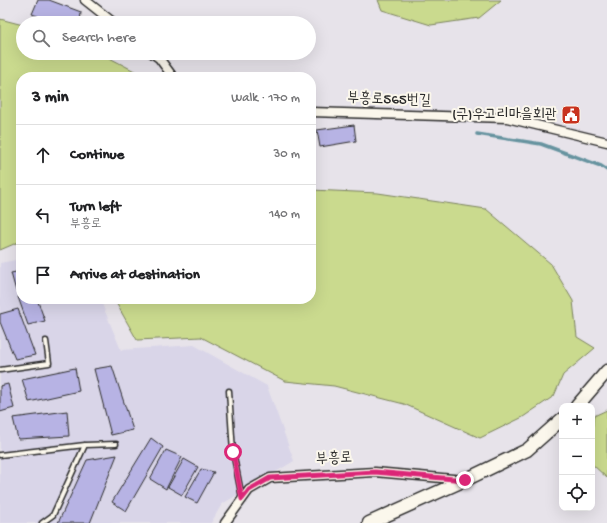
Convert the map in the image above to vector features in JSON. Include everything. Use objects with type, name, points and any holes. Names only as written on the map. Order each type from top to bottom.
[{"type":"main road","points":[[580,403],[607,371]]},
{"type":"main road","points":[[369,523],[465,480],[527,450],[559,423]]},
{"type":"street","points":[[85,0],[105,16]]},
{"type":"street","points":[[160,60],[169,72]]},
{"type":"street","name":"부흥로565번길","points":[[316,112],[507,118],[607,142]]},
{"type":"street","name":"부흥로","points":[[225,523],[249,490],[270,478],[375,472],[465,480]]},
{"type":"lane","points":[[0,370],[49,363],[46,341]]},
{"type":"lane","points":[[229,391],[233,452],[242,499]]},
{"type":"lane","points":[[0,455],[85,445],[116,444]]},
{"type":"lane","points":[[42,523],[53,516],[85,445]]},
{"type":"shaded area","points":[[16,260],[16,304],[102,304],[121,350],[194,345],[267,386],[294,461],[222,504],[211,523],[0,523],[0,263]]},
{"type":"green space","points":[[378,0],[501,0],[479,18],[431,25],[382,10]]},
{"type":"green space","points":[[0,19],[16,23],[16,60],[113,60],[136,72],[16,72],[16,243],[0,250]]},
{"type":"green space","points":[[316,190],[378,193],[486,209],[551,264],[573,301],[577,337],[595,348],[563,375],[554,396],[523,417],[480,438],[404,404],[334,386],[285,381],[201,337],[137,340],[117,304],[316,304]]},
{"type":"green space","points":[[607,410],[607,478],[595,467],[595,416]]},
{"type":"building","points":[[38,0],[49,0],[81,12],[81,16],[37,16],[32,14]]},
{"type":"building","points":[[354,125],[356,141],[320,147],[317,130]]},
{"type":"building","points":[[16,272],[16,291],[11,273]]},
{"type":"building","points":[[20,304],[39,304],[45,321],[28,325]]},
{"type":"building","points":[[18,309],[35,355],[15,359],[0,322],[0,314]]},
{"type":"building","points":[[112,366],[133,430],[111,435],[94,369]]},
{"type":"building","points":[[75,368],[79,391],[29,402],[22,379]]},
{"type":"building","points":[[8,384],[14,408],[0,412],[0,386]]},
{"type":"building","points":[[67,411],[69,436],[18,439],[13,418]]},
{"type":"building","points":[[151,438],[163,447],[126,511],[112,502]]},
{"type":"building","points":[[166,450],[182,457],[166,489],[150,479]]},
{"type":"building","points":[[117,455],[90,523],[58,523],[87,460]]},
{"type":"building","points":[[184,459],[198,467],[182,495],[168,487]]},
{"type":"building","points":[[201,469],[214,472],[197,503],[185,497]]},
{"type":"waterway","points":[[477,134],[541,144],[601,166],[607,170]]},
{"type":"place","name":"(구)우고리마을회관","points":[[571,115]]},
{"type":"route","points":[[233,452],[242,499],[249,490],[270,478],[375,472],[465,480]]}]
